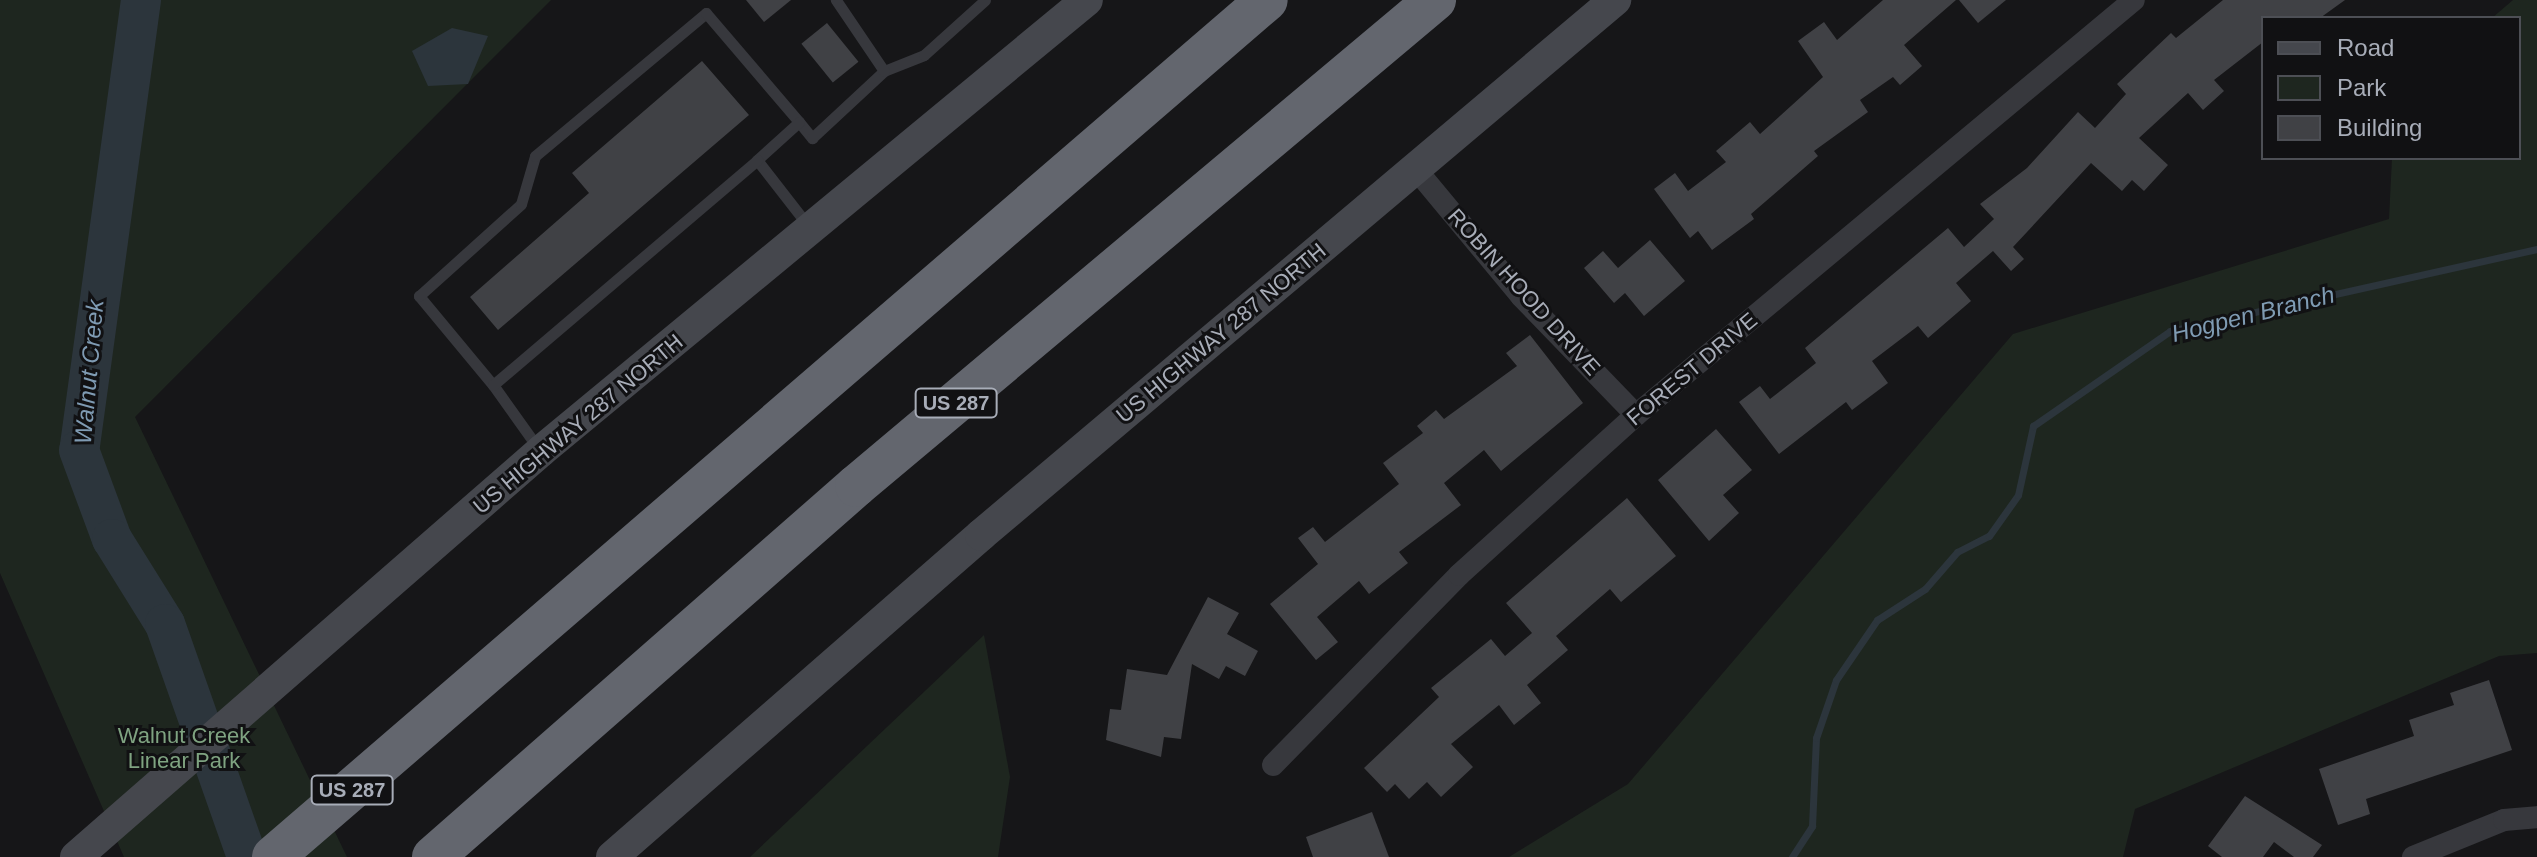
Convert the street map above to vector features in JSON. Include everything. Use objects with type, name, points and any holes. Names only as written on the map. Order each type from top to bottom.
[{"type":"highway","name":"US 287","points":[[273,857],[431,724],[1267,0]]},
{"type":"highway","name":"US 287","points":[[433,857],[856,486],[1435,0]]},
{"type":"main road","name":"US HIGHWAY 287 NORTH","points":[[612,857],[1414,167],[1615,0]]},
{"type":"main road","name":"US HIGHWAY 287 NORTH","points":[[80,854],[349,623],[541,451],[812,230],[1080,2]]},
{"type":"street","name":"FOREST DRIVE","points":[[1273,765],[1459,575],[1636,415],[2134,0]]},
{"type":"street","name":"ROBIN HOOD DRIVE","points":[[1414,167],[1521,296],[1636,415]]},
{"type":"street","points":[[2413,857],[2504,820],[2537,817]]},
{"type":"lane","points":[[836,0],[884,71]]},
{"type":"lane","points":[[541,451],[493,385],[419,296],[521,204],[535,156],[706,13],[812,138],[884,71],[924,55],[985,0]]},
{"type":"lane","points":[[493,385],[799,122]]},
{"type":"lane","points":[[757,160],[812,230]]},
{"type":"green space","name":"Walnut Creek Linear Park","points":[[0,0],[551,0],[135,417],[347,857],[124,857],[0,573]]},
{"type":"green space","points":[[2513,0],[2537,0],[2537,653],[2499,656],[2135,809],[2123,857],[1509,857],[1628,784],[2013,334],[2389,219],[2392,160],[2521,160],[2521,16],[2494,16]]},
{"type":"green space","points":[[984,635],[1010,777],[998,857],[750,857]]},
{"type":"shaded area","points":[[452,28],[488,36],[468,84],[428,86],[412,51]]},
{"type":"building","points":[[746,0],[791,0],[764,22]]},
{"type":"building","points":[[1883,0],[1956,0],[1904,45],[1922,66],[1900,85],[1893,77],[1860,100],[1868,112],[1814,151],[1818,156],[1751,214],[1754,219],[1712,250],[1698,231],[1690,238],[1654,189],[1675,173],[1688,191],[1726,162],[1716,151],[1750,122],[1760,134],[1823,77],[1798,41],[1824,22],[1837,40]]},
{"type":"building","points":[[1959,0],[2006,0],[1978,23]]},
{"type":"building","points":[[2223,0],[2345,0],[2323,16],[2261,16],[2261,44],[2214,80],[2224,91],[2203,110],[2188,93],[2139,138],[2168,165],[2144,191],[2132,180],[2122,191],[2091,163],[2013,247],[2024,259],[2011,271],[1993,251],[1956,283],[1971,301],[1928,338],[1918,326],[1872,361],[1888,383],[1852,410],[1846,402],[1779,454],[1739,402],[1760,386],[1770,399],[1816,363],[1805,348],[1948,228],[1964,247],[1994,219],[1980,204],[2027,168],[2078,112],[2095,128],[2126,94],[2117,84],[2171,33],[2176,38]]},
{"type":"building","points":[[827,23],[858,62],[833,83],[801,44]]},
{"type":"building","points":[[702,61],[749,115],[498,330],[470,297],[589,193],[572,173]]},
{"type":"building","points":[[1650,240],[1685,281],[1644,316],[1625,293],[1614,303],[1584,268],[1603,251],[1618,268]]},
{"type":"building","points":[[1530,335],[1583,403],[1501,471],[1484,450],[1444,483],[1461,505],[1399,552],[1408,563],[1369,594],[1359,581],[1317,617],[1338,642],[1316,660],[1270,604],[1318,564],[1298,538],[1313,527],[1325,542],[1399,484],[1383,463],[1423,433],[1417,426],[1436,410],[1444,419],[1517,366],[1506,353]]},
{"type":"building","points":[[1716,429],[1752,470],[1723,495],[1739,513],[1709,541],[1658,480]]},
{"type":"building","points":[[1627,498],[1676,556],[1621,602],[1610,589],[1556,636],[1568,650],[1527,685],[1541,703],[1514,725],[1499,705],[1451,744],[1473,767],[1441,797],[1427,782],[1409,799],[1395,784],[1387,792],[1364,768],[1439,697],[1431,688],[1491,639],[1505,656],[1532,633],[1506,603]]},
{"type":"building","points":[[1208,597],[1239,613],[1227,634],[1258,651],[1245,676],[1226,666],[1219,679],[1192,664],[1181,739],[1164,737],[1161,757],[1106,740],[1110,709],[1121,710],[1127,669],[1167,675]]},
{"type":"building","points":[[2489,680],[2512,750],[2366,799],[2370,814],[2338,825],[2319,769],[2414,736],[2409,720],[2454,705],[2450,693]]},
{"type":"building","points":[[2245,796],[2322,845],[2313,857],[2294,857],[2274,842],[2263,857],[2222,857],[2208,846]]},
{"type":"building","points":[[1372,812],[1389,857],[1313,857],[1306,837]]},
{"type":"waterway","name":"Walnut Creek","points":[[141,0],[79,450],[112,539],[165,624],[247,857]]},
{"type":"waterway","name":"Hogpen Branch","points":[[1792,857],[1812,826],[1816,738],[1836,680],[1877,620],[1925,589],[1957,552],[1989,536],[2018,495],[2033,426],[2170,331],[2537,249]]}]
